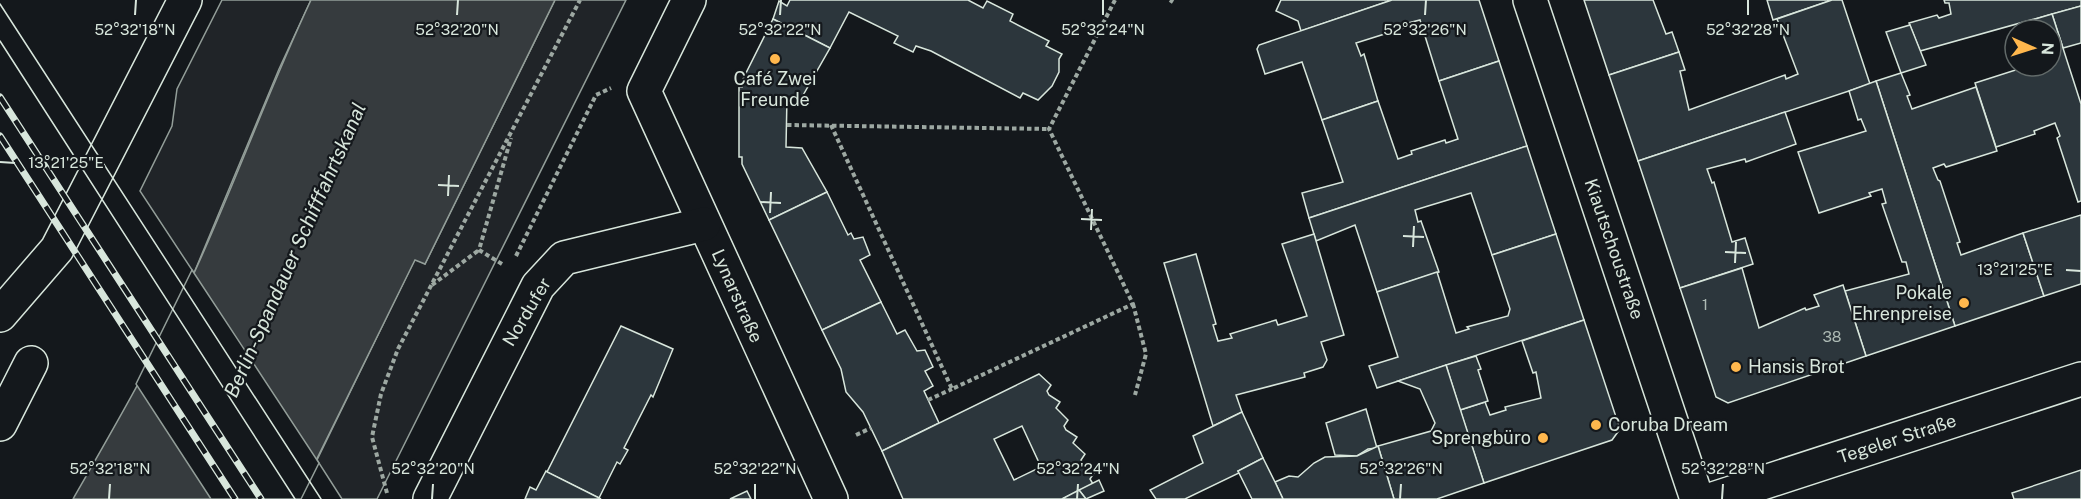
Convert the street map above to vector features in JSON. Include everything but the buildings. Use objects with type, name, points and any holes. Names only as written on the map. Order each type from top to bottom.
[{"type":"street","points":[[0,315],[57,249],[185,0]]},
{"type":"street","name":"Lynarstraße","points":[[689,0],[644,92],[831,499]]},
{"type":"street","name":"Kiautschoustraße","points":[[1530,0],[1697,499]]},
{"type":"street","name":"Nordufer","points":[[430,499],[538,286],[564,258],[704,224]]},
{"type":"street","points":[[0,424],[31,363]]},
{"type":"street","name":"Tegeler Straße","points":[[1713,499],[2081,379]]},
{"type":"path","points":[[387,493],[372,436],[378,405],[398,349],[580,0]]},
{"type":"path","points":[[1049,129],[1115,0]]},
{"type":"path","points":[[787,125],[1049,129]]},
{"type":"path","points":[[831,125],[952,389]]},
{"type":"path","points":[[429,288],[479,250],[514,128]]},
{"type":"path","points":[[1049,129],[1133,304],[1146,354],[1135,395]]},
{"type":"path","points":[[479,250],[502,264]]},
{"type":"path","points":[[928,400],[1133,304]]},
{"type":"path","points":[[856,435],[871,428]]},
{"type":"shaded area","points":[[222,0],[311,0],[279,69],[194,273],[140,191],[172,126],[177,89]]},
{"type":"shaded area","points":[[555,0],[626,0],[377,499],[342,499],[317,460],[415,259],[425,264]]},
{"type":"water","name":"Berlin-Spandauer Schifffahrtskanal","points":[[311,0],[555,0],[425,264],[415,260],[297,499],[73,499],[137,386],[181,300]]},
{"type":"pier","points":[[192,270],[319,463],[301,499],[211,499],[136,384]]},
{"type":"tram line","points":[[0,4],[321,499]]},
{"type":"tram line","points":[[0,41],[295,499]]},
{"type":"railway","points":[[0,97],[261,499]]},
{"type":"railway","points":[[0,136],[235,499]]},
{"type":"place","name":"Café Zwei Freunde","points":[[775,59]]},
{"type":"place","name":"Pokale Ehrenpreise","points":[[1964,303]]},
{"type":"place","name":"Hansis Brot","points":[[1736,367]]},
{"type":"place","name":"Coruba Dream","points":[[1596,425]]},
{"type":"place","name":"Sprengbüro","points":[[1543,438]]}]
